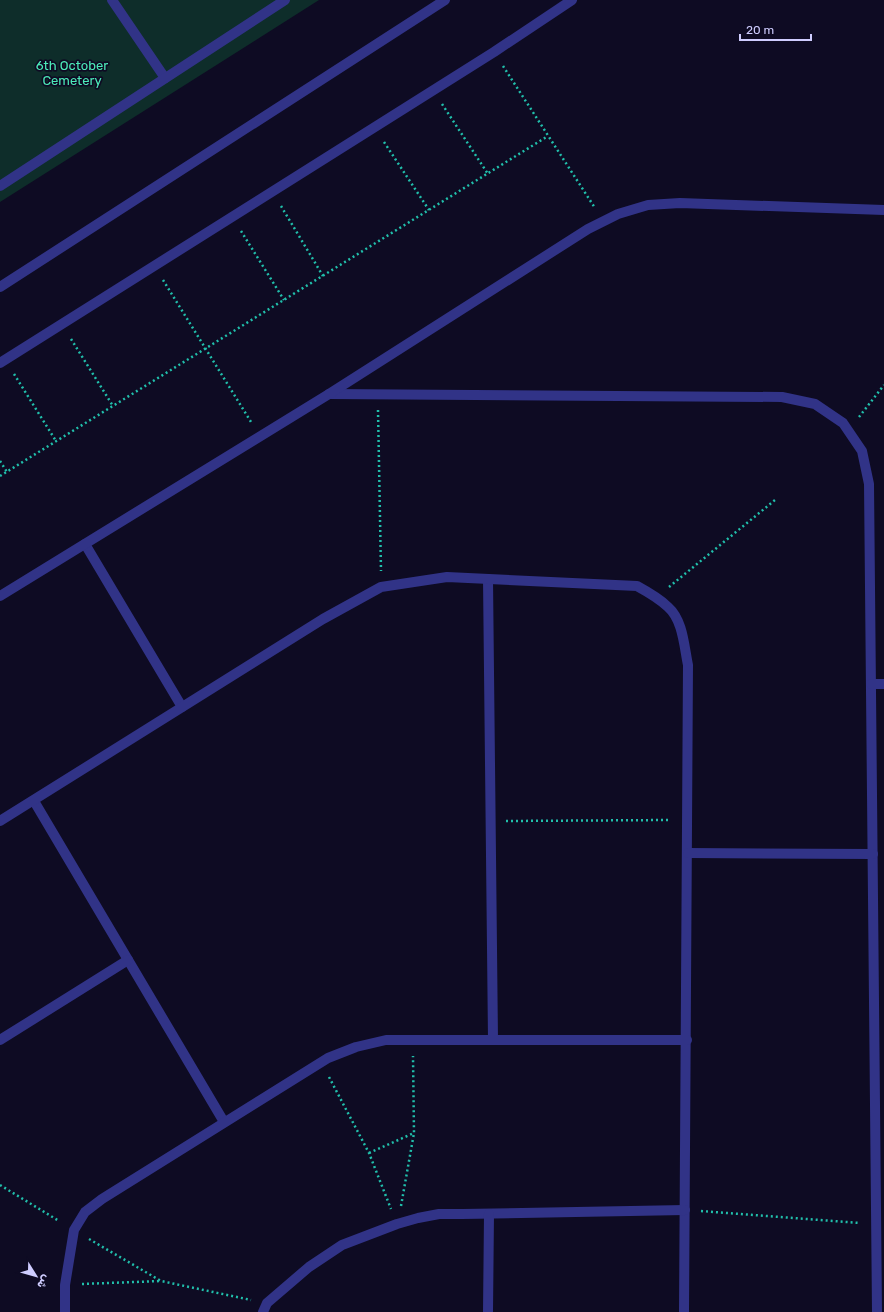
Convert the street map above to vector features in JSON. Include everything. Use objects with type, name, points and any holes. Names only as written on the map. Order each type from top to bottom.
[{"type":"street","points":[[112,0],[165,78]]},
{"type":"street","points":[[0,186],[285,0]]},
{"type":"street","points":[[0,287],[445,0]]},
{"type":"street","points":[[3,361],[494,52],[572,0]]},
{"type":"street","points":[[0,596],[329,394],[588,229],[618,214],[648,204],[680,203],[884,210]]},
{"type":"street","points":[[329,394],[782,397],[815,404],[843,423],[862,452],[869,484],[877,1312]]},
{"type":"street","points":[[85,544],[182,707]]},
{"type":"street","points":[[0,821],[322,619],[381,588],[447,577],[637,586],[656,597],[670,608],[679,623],[688,665],[687,1040],[684,1312]]},
{"type":"street","points":[[488,579],[493,1040]]},
{"type":"street","points":[[871,684],[884,684]]},
{"type":"street","points":[[34,801],[224,1122]]},
{"type":"street","points":[[688,853],[873,854]]},
{"type":"street","points":[[0,1040],[128,960]]},
{"type":"street","points":[[65,1312],[65,1285],[74,1230],[85,1212],[102,1199],[321,1062],[356,1046],[386,1040],[687,1040]]},
{"type":"street","points":[[265,1308],[309,1266],[342,1245],[397,1224],[418,1218],[439,1214],[685,1210]]},
{"type":"street","points":[[488,1312],[489,1214]]},
{"type":"path","points":[[494,52],[604,222]]},
{"type":"path","points":[[433,90],[488,174]]},
{"type":"path","points":[[375,127],[429,210]]},
{"type":"path","points":[[0,476],[548,136]]},
{"type":"path","points":[[272,192],[323,276]]},
{"type":"path","points":[[232,216],[284,300]]},
{"type":"path","points":[[154,266],[259,436]]},
{"type":"path","points":[[62,324],[113,406]]},
{"type":"path","points":[[3,361],[56,441]]},
{"type":"path","points":[[848,431],[882,389],[884,384]]},
{"type":"path","points":[[378,394],[381,588]]},
{"type":"path","points":[[0,461],[7,472]]},
{"type":"path","points":[[656,597],[775,500]]},
{"type":"path","points":[[491,821],[688,820]]},
{"type":"path","points":[[397,1224],[414,1133],[412,1040]]},
{"type":"path","points":[[321,1062],[369,1153],[397,1224]]},
{"type":"path","points":[[369,1153],[414,1133]]},
{"type":"path","points":[[0,1185],[161,1281],[265,1308]]},
{"type":"path","points":[[685,1210],[876,1224]]},
{"type":"path","points":[[65,1285],[161,1281]]},
{"type":"green space","name":"6th October Cemetery","points":[[0,0],[319,0],[0,202]]}]
